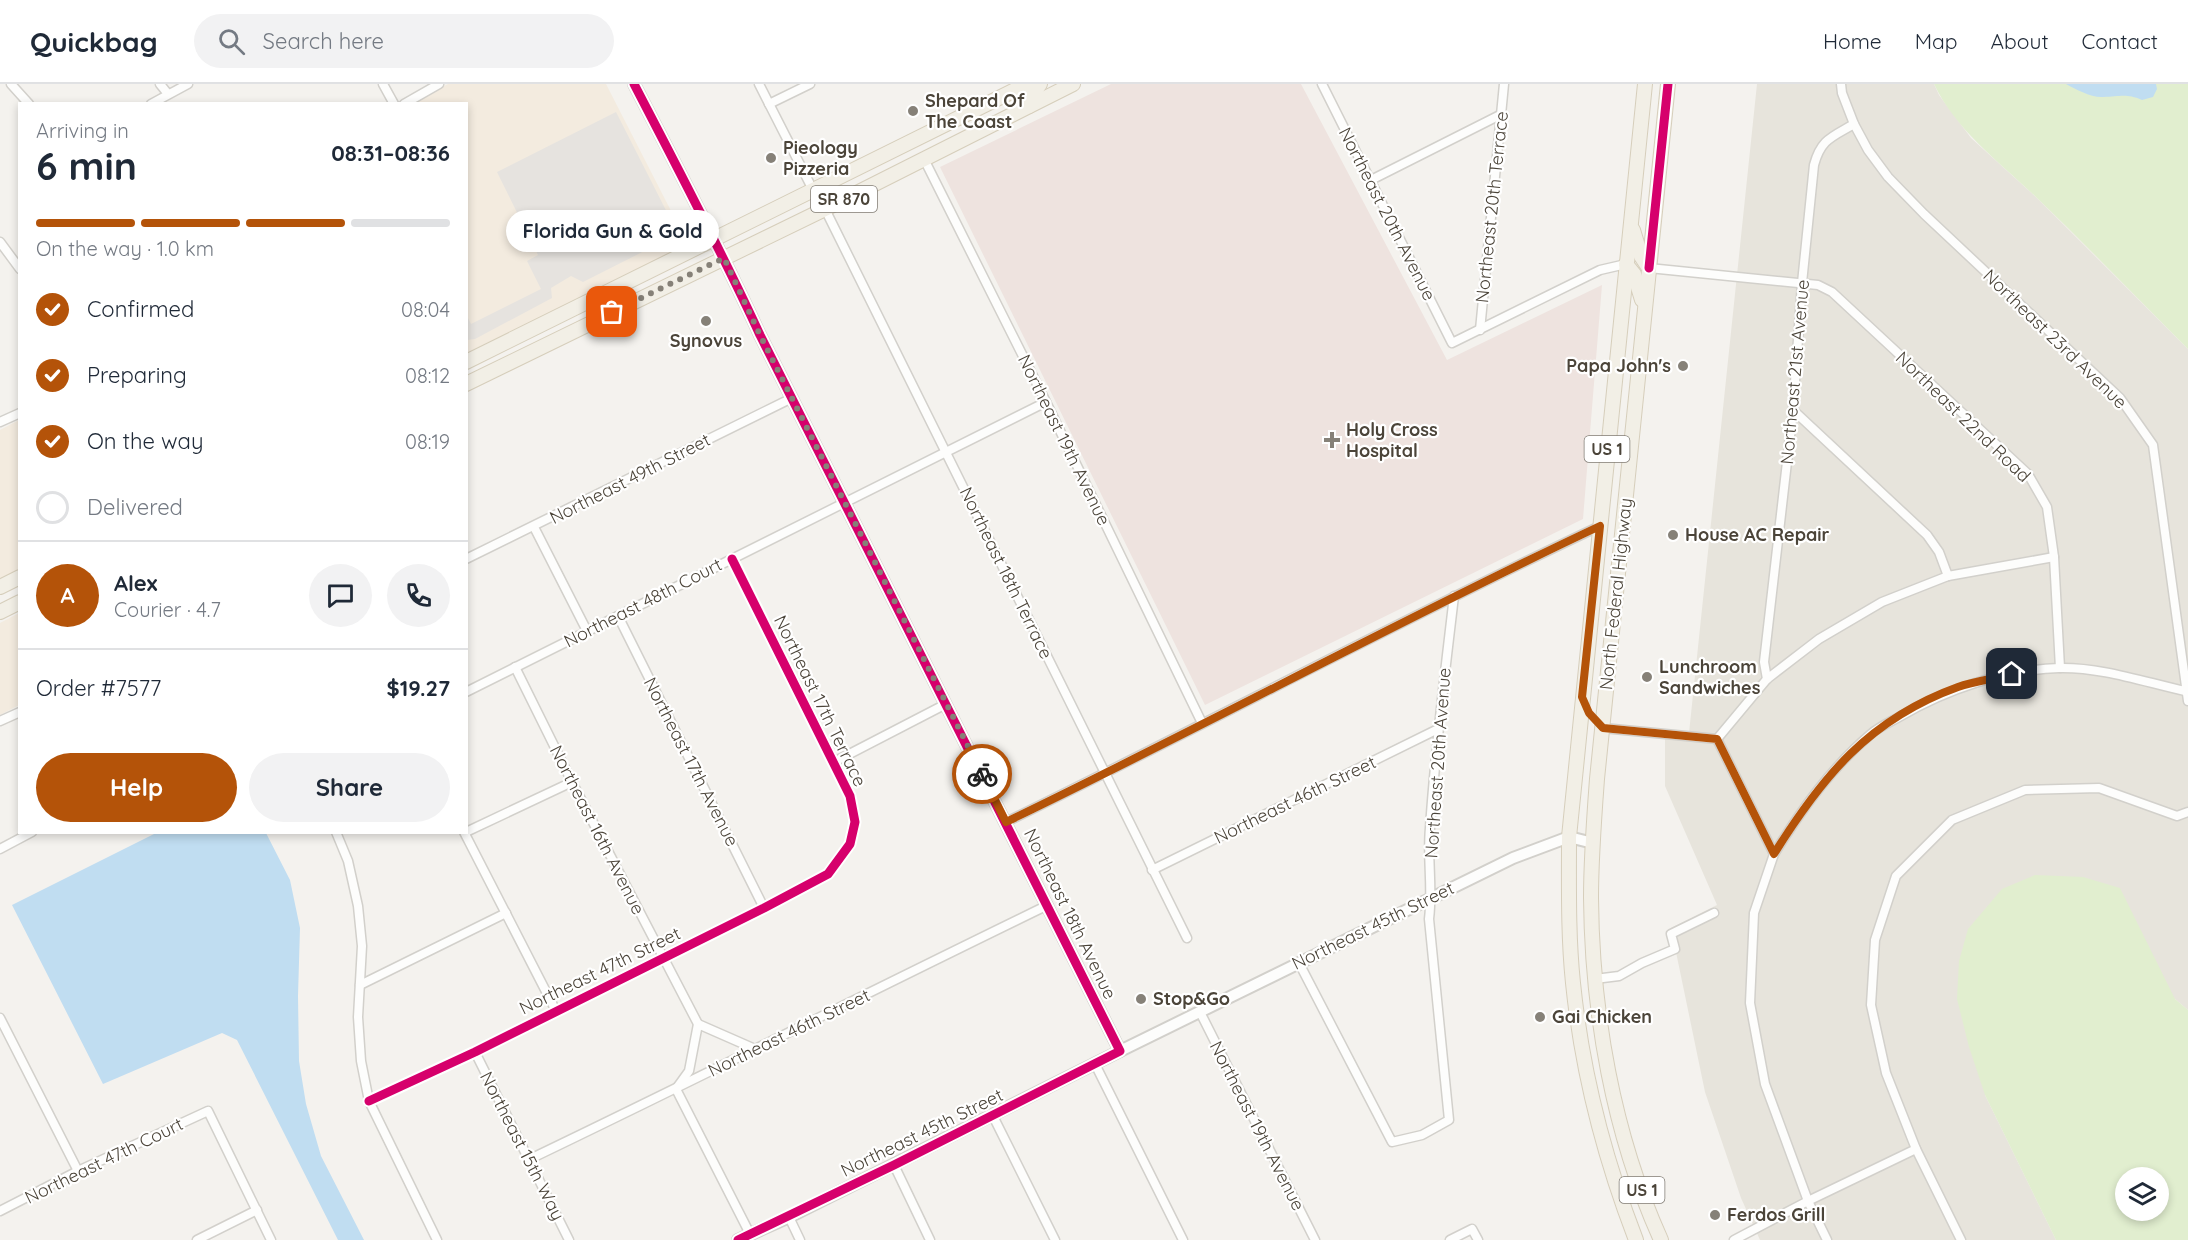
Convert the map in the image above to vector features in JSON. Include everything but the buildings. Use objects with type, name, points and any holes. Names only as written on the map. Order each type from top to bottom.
[{"type":"main road","name":"SR 870","points":[[468,361],[1027,84]]},
{"type":"main road","points":[[1029,106],[1031,97],[1040,84]]},
{"type":"main road","name":"SR 870","points":[[468,383],[825,209],[1073,84]]},
{"type":"main road","name":"North Federal Highway","points":[[1636,1240],[1601,1137],[1587,1074],[1573,982],[1569,906],[1569,837],[1645,84]]},
{"type":"main road","name":"North Federal Highway","points":[[1661,1240],[1622,1130],[1608,1068],[1595,979],[1591,901],[1593,843],[1603,728],[1668,84]]},
{"type":"main road","points":[[1643,99],[1652,117],[1663,127]]},
{"type":"main road","points":[[1631,219],[1641,256],[1649,268]]},
{"type":"main road","points":[[1626,264],[1634,274],[1644,311]]},
{"type":"main road","points":[[0,586],[18,578]]},
{"type":"main road","points":[[0,612],[18,603]]},
{"type":"main road","points":[[1582,697],[1589,713],[1603,728]]},
{"type":"street","points":[[10,84],[27,102]]},
{"type":"street","points":[[160,84],[168,94]]},
{"type":"street","points":[[154,102],[188,84]]},
{"type":"street","points":[[383,84],[393,102]]},
{"type":"street","points":[[407,102],[438,84]]},
{"type":"street","name":"Northeast 18th Avenue","points":[[634,84],[724,258],[1120,1051]]},
{"type":"street","points":[[759,84],[813,190]]},
{"type":"street","points":[[770,104],[810,84]]},
{"type":"street","name":"Northeast 20th Avenue","points":[[1322,84],[1452,343],[1480,330]]},
{"type":"street","name":"Northeast 20th Terrace","points":[[1480,330],[1504,84]]},
{"type":"street","points":[[1841,84],[1854,124]]},
{"type":"street","points":[[1371,180],[1500,115]]},
{"type":"street","name":"Northeast 21st Avenue","points":[[1767,679],[1764,663],[1793,410],[1802,283],[1814,165],[1818,150],[1829,139],[1854,124]]},
{"type":"street","name":"Northeast 23rd Avenue","points":[[1854,124],[1868,150],[1888,177],[1924,214],[2120,398],[2153,445],[2188,701]]},
{"type":"street","name":"Northeast 19th Avenue","points":[[924,159],[1046,402],[1202,723]]},
{"type":"street","name":"Northeast 18th Terrace","points":[[825,209],[1187,938]]},
{"type":"street","points":[[0,242],[18,265]]},
{"type":"street","points":[[1480,330],[1600,270],[1626,264]]},
{"type":"street","name":"Northeast 22nd Road","points":[[1649,268],[1818,285],[1832,292],[2028,474],[2047,507],[2054,557],[2060,668]]},
{"type":"street","name":"Northeast 49th Street","points":[[468,558],[792,398]]},
{"type":"street","name":"Northeast 48th Court","points":[[468,691],[1046,402]]},
{"type":"street","points":[[1793,410],[1927,535],[1940,552],[1948,576]]},
{"type":"street","points":[[0,422],[18,413]]},
{"type":"street","points":[[1006,822],[1454,596],[1600,526]]},
{"type":"street","points":[[534,527],[587,631]]},
{"type":"street","points":[[1717,739],[1767,679],[1819,639],[1882,602],[1948,576],[2054,557]]},
{"type":"street","name":"Northeast 17th Terrace","points":[[732,559],[850,796],[855,822],[850,844],[840,860]]},
{"type":"street","name":"Northeast 20th Avenue","points":[[1299,963],[1392,1142],[1422,1135],[1449,1120],[1429,919],[1432,897],[1428,844],[1438,729],[1454,596]]},
{"type":"street","name":"Northeast 17th Avenue","points":[[618,616],[764,908]]},
{"type":"street","name":"Northeast 16th Avenue","points":[[515,667],[698,1024]]},
{"type":"street","points":[[1827,1240],[1808,1201],[1765,1084],[1750,1003],[1754,913],[1774,854],[1804,805],[1846,756],[1874,731],[1917,706],[1958,687],[2012,674],[2060,668],[2111,673],[2185,691]]},
{"type":"street","points":[[834,762],[946,704]]},
{"type":"street","points":[[0,721],[18,713]]},
{"type":"street","points":[[1603,728],[1717,739]]},
{"type":"street","name":"Northeast 46th Street","points":[[1152,870],[1438,729]]},
{"type":"street","points":[[1717,739],[1774,854]]},
{"type":"street","points":[[468,831],[572,782]]},
{"type":"street","points":[[1961,1240],[1917,1149],[1886,1073],[1871,1005],[1875,940],[1896,876],[1952,820],[2025,790],[2099,788],[2177,816],[2188,812]]},
{"type":"street","points":[[0,849],[28,834]]},
{"type":"street","points":[[337,834],[348,861],[358,906],[362,946],[358,1017],[361,1061],[369,1101],[437,1240]]},
{"type":"street","points":[[466,834],[556,1011]]},
{"type":"street","points":[[1569,837],[1593,843]]},
{"type":"street","name":"Northeast 45th Street","points":[[738,1240],[789,1217],[1432,897],[1513,858],[1569,837]]},
{"type":"street","name":"Northeast 47th Street","points":[[369,1101],[475,1052],[764,908],[828,874],[840,860]]},
{"type":"street","name":"Northeast 46th Street","points":[[530,1159],[1048,905]]},
{"type":"street","points":[[360,985],[506,912]]},
{"type":"street","points":[[1595,979],[1619,976],[1675,949],[1671,934],[1714,913]]},
{"type":"street","name":"Northeast 19th Avenue","points":[[1200,1012],[1315,1240]]},
{"type":"street","points":[[0,1018],[78,1171]]},
{"type":"street","points":[[750,1234],[676,1089],[689,1071],[698,1024],[754,1049]]},
{"type":"street","name":"Northeast 15th Way","points":[[475,1052],[570,1240]]},
{"type":"street","points":[[1095,1064],[1183,1240]]},
{"type":"street","points":[[1587,1074],[1608,1068]]},
{"type":"street","name":"Northeast 47th Court","points":[[0,1211],[78,1171],[208,1111],[256,1210]]},
{"type":"street","points":[[993,1116],[1055,1240]]},
{"type":"street","points":[[1734,1240],[1808,1201],[1917,1149]]},
{"type":"street","points":[[894,1165],[930,1240]]},
{"type":"street","points":[[197,1240],[256,1210],[271,1240]]},
{"type":"street","points":[[789,1217],[800,1240]]},
{"type":"street","points":[[1450,1240],[1472,1229],[1478,1240]]},
{"type":"shaded area","points":[[448,84],[606,84],[689,246],[468,356],[468,102],[416,102]]},
{"type":"shaded area","name":"Holy Cross Hospital","points":[[1111,84],[1301,84],[1447,360],[1602,285],[1583,519],[1205,705],[940,167]]},
{"type":"shaded area","points":[[1757,84],[1934,84],[1939,95],[1971,138],[2037,198],[2188,349],[2188,1010],[2175,999],[1985,1095],[2056,1240],[1760,1240],[1741,1198],[1705,1092],[1671,928],[1717,905],[1665,786],[1665,731],[1689,733]]},
{"type":"shaded area","points":[[616,112],[678,234],[583,282],[571,276],[551,288],[552,298],[475,339],[468,340],[468,318],[471,324],[541,289],[527,261],[538,255],[497,172]]},
{"type":"shaded area","points":[[18,421],[18,573],[0,582],[0,430]]},
{"type":"shaded area","points":[[18,614],[18,706],[0,715],[0,623]]},
{"type":"green space","points":[[1934,84],[2188,84],[2188,349],[2057,217],[1967,132]]},
{"type":"green space","points":[[2035,875],[2083,877],[2120,888],[2175,999],[2188,1010],[2188,1240],[2056,1240],[1985,1095],[1969,1047],[1957,999],[1959,961],[1968,929],[2002,889]]},
{"type":"water","points":[[2066,84],[2156,84],[2157,89],[2153,97],[2142,100],[2127,96],[2094,96]]},
{"type":"water","points":[[154,834],[267,834],[290,880],[300,928],[299,1061],[306,1104],[321,1156],[364,1240],[338,1240],[237,1040],[222,1033],[103,1084],[12,905]]},
{"type":"cycle path","points":[[634,84],[1120,1051],[894,1165],[738,1240]]},
{"type":"cycle path","points":[[1649,268],[1668,84]]},
{"type":"cycle path","points":[[369,1101],[475,1052],[828,874],[850,844],[855,822],[850,796],[732,559]]},
{"type":"way so far","points":[[612,312],[724,258],[760,335],[982,774]]},
{"type":"place","name":"Shepard Of The Coast","points":[[913,111]]},
{"type":"place","name":"Pieology Pizzeria","points":[[771,158]]},
{"type":"place","name":"Florida Gun & Gold","points":[[612,312]]},
{"type":"place","name":"Synovus","points":[[706,321]]},
{"type":"place","name":"Papa John's","points":[[1683,366]]},
{"type":"place","name":"Holy Cross Hospital","points":[[1332,440]]},
{"type":"place","name":"House AC Repair","points":[[1673,535]]},
{"type":"place","name":"Lunchroom Sandwiches","points":[[1647,677]]},
{"type":"place","name":"Stop&Go","points":[[1141,999]]},
{"type":"place","name":"Gai Chicken","points":[[1540,1017]]},
{"type":"place","name":"Ferdos Grill","points":[[1715,1215]]},
{"type":"route","points":[[982,774],[1006,822],[1454,596],[1600,526],[1582,697],[1589,713],[1603,728],[1717,739],[1774,854],[1804,805],[1846,756],[1874,731],[1917,706],[1958,687],[2012,674]]}]
